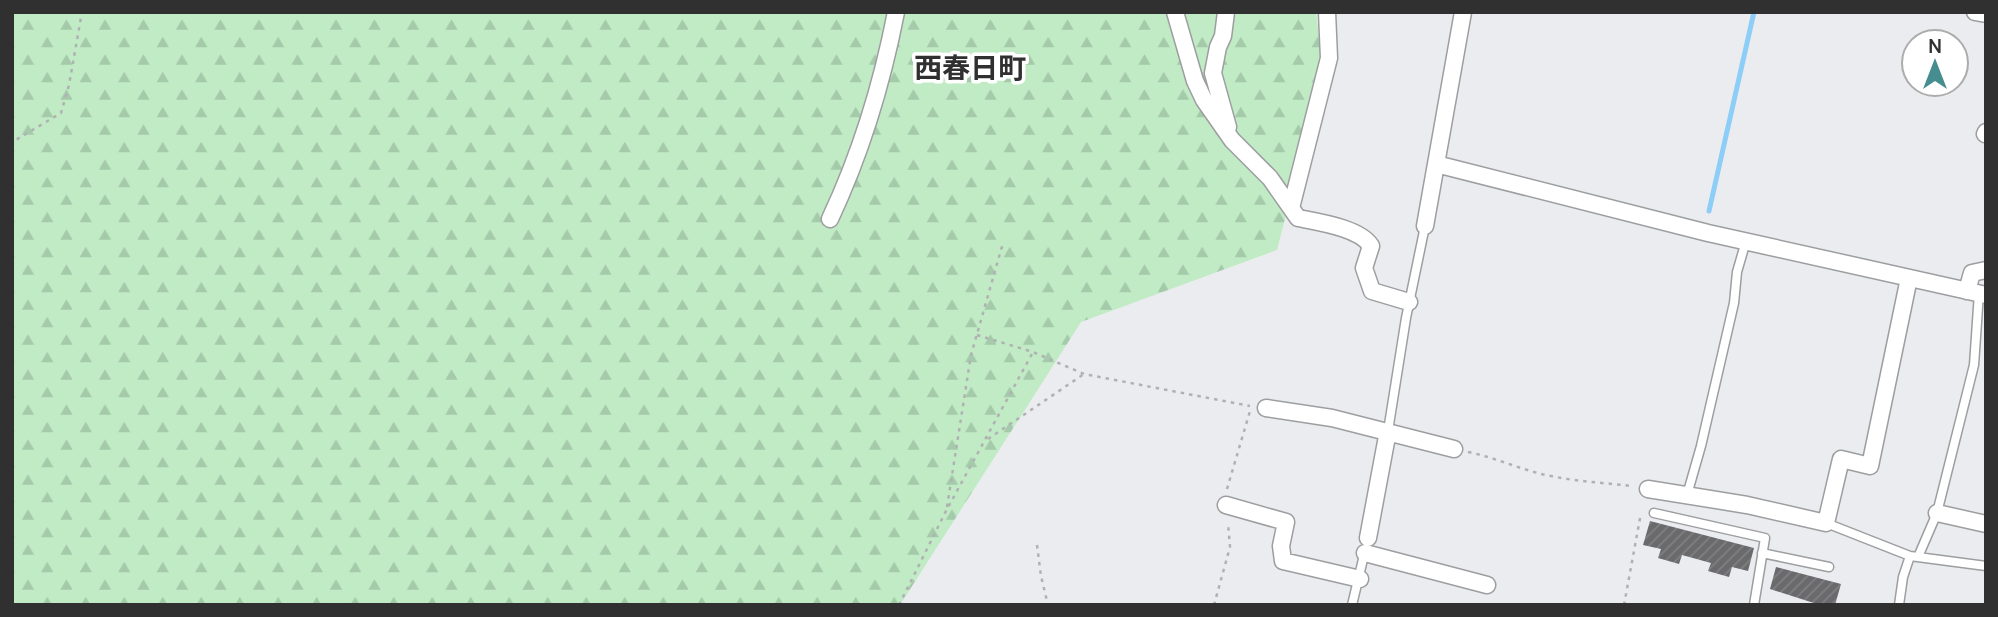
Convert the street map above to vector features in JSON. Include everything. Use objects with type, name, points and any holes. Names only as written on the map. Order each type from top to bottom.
[{"type":"street","points":[[830,219],[850,177],[860,147],[878,90],[896,12]]},
{"type":"street","points":[[1174,12],[1195,81],[1204,100],[1232,140],[1270,178],[1298,218],[1333,226],[1366,238],[1371,246],[1364,268],[1372,291],[1409,302]]},
{"type":"street","points":[[1226,12],[1213,73],[1232,140]]},
{"type":"street","points":[[1291,208],[1329,58],[1327,12]]},
{"type":"street","points":[[1425,226],[1463,12]]},
{"type":"street","points":[[1975,12],[1986,15]]},
{"type":"street","points":[[1436,164],[1746,241],[1977,293],[1972,274],[1986,270]]},
{"type":"street","points":[[1648,489],[1747,505],[1826,523],[1841,459],[1870,466],[1909,278]]},
{"type":"street","points":[[1266,408],[1332,418],[1454,449]]},
{"type":"street","points":[[1388,431],[1366,546],[1448,583],[1487,585]]},
{"type":"street","points":[[1226,505],[1286,522],[1281,546],[1283,561],[1360,579]]},
{"type":"street","points":[[1937,513],[1986,524]]},
{"type":"lane","points":[[1388,431],[1409,302],[1425,226]]},
{"type":"lane","points":[[1687,495],[1701,446],[1734,303],[1737,272],[1746,241]]},
{"type":"lane","points":[[1899,605],[1903,577],[1937,513],[1974,365],[1977,293]]},
{"type":"lane","points":[[1654,513],[1765,538],[1754,605]]},
{"type":"lane","points":[[1826,523],[1914,557],[1986,566]]},
{"type":"lane","points":[[1352,605],[1366,546]]},
{"type":"lane","points":[[1762,553],[1829,567]]},
{"type":"path","points":[[12,146],[15,141],[61,113],[69,85],[82,12]]},
{"type":"path","points":[[946,511],[971,355],[1003,243]]},
{"type":"path","points":[[977,335],[1033,352],[1084,374],[1266,408]]},
{"type":"path","points":[[900,605],[946,511],[1033,352]]},
{"type":"path","points":[[986,440],[1084,374]]},
{"type":"path","points":[[1454,449],[1487,456],[1520,469],[1557,478],[1648,489],[1636,536],[1624,605]]},
{"type":"path","points":[[1037,545],[1048,605]]},
{"type":"green space","points":[[12,12],[1316,12],[1323,70],[1277,250],[1081,322],[900,605],[12,605]]},
{"type":"building","points":[[1650,521],[1754,548],[1748,571],[1732,567],[1729,577],[1708,571],[1711,563],[1682,555],[1679,564],[1658,558],[1661,549],[1643,545]]},
{"type":"building","points":[[1776,567],[1841,584],[1835,605],[1820,605],[1770,589]]},
{"type":"waterway","points":[[1709,211],[1754,12]]},
{"type":"district","name":"西春日町","points":[[970,67]]}]
